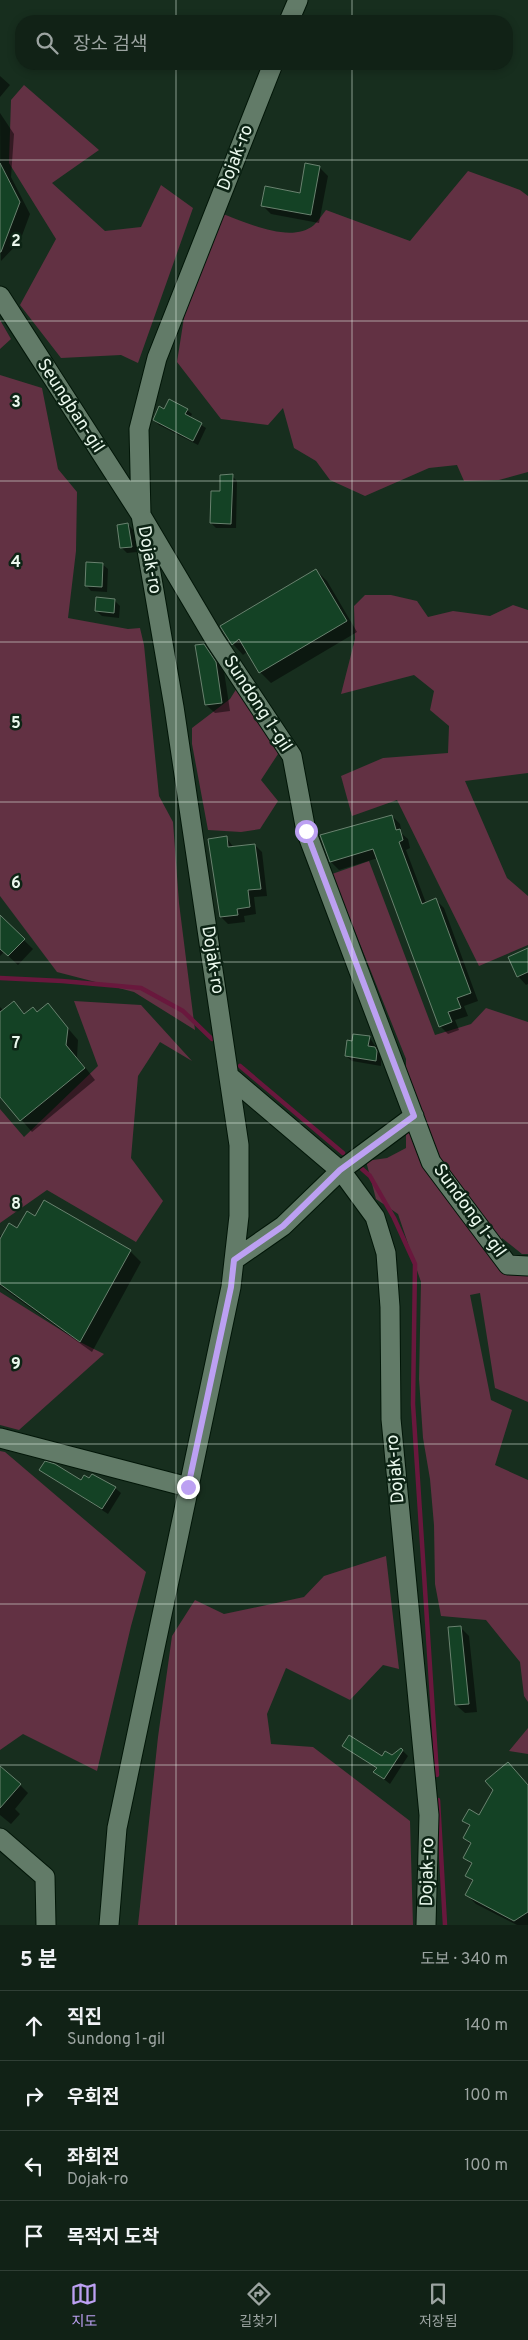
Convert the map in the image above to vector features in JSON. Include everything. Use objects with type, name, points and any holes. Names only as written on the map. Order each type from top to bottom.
[{"type":"street","points":[[292,15],[298,0]]},
{"type":"street","name":"Dojak-ro","points":[[109,1925],[117,1828],[231,1287],[239,1216],[239,1145],[174,707],[141,515],[140,429],[157,358],[271,70]]},
{"type":"street","name":"Seungban-gil","points":[[0,296],[141,515]]},
{"type":"street","name":"Sundong 1-gil","points":[[141,515],[215,640],[292,756],[306,831],[431,1162],[508,1265],[528,1266]]},
{"type":"street","name":"Dojak-ro","points":[[229,1076],[340,1170],[375,1217],[386,1253],[390,1307],[391,1419],[429,1815],[426,1925]]},
{"type":"street","points":[[234,1260],[283,1226],[340,1170],[414,1116]]},
{"type":"street","points":[[0,1438],[188,1487]]},
{"type":"street","points":[[0,1838],[46,1877],[46,1925]]},
{"type":"shaded area","points":[[24,85],[99,150],[52,183],[105,231],[141,227],[161,185],[193,208],[138,363],[121,355],[61,358],[20,305],[56,239],[9,163],[11,100]]},
{"type":"shaded area","points":[[468,171],[520,190],[528,196],[528,472],[499,480],[464,481],[457,465],[429,468],[365,496],[330,480],[316,461],[294,448],[283,408],[268,425],[221,419],[177,362],[186,305],[220,213],[267,230],[293,233],[304,231],[314,225],[326,210],[410,241]]},
{"type":"shaded area","points":[[0,320],[11,339],[0,349]]},
{"type":"shaded area","points":[[0,375],[42,388],[58,469],[77,492],[76,551],[68,618],[128,629],[140,628],[144,645],[159,796],[173,822],[179,903],[195,1030],[134,992],[57,972],[0,896]]},
{"type":"shaded area","points":[[365,595],[391,595],[417,601],[428,617],[453,611],[490,616],[513,605],[528,610],[528,773],[465,781],[507,878],[528,896],[528,945],[479,966],[397,800],[352,816],[341,776],[383,758],[448,753],[449,726],[430,710],[434,691],[414,675],[341,694],[355,639],[354,606]]},
{"type":"shaded area","points":[[237,688],[271,735],[278,754],[261,780],[278,801],[260,829],[241,832],[208,830],[192,744],[192,728],[230,699]]},
{"type":"shaded area","points":[[369,861],[435,1035],[471,1024],[486,1008],[528,1022],[528,1254],[522,1254],[502,1238],[495,1265],[528,1272],[528,1402],[495,1388],[480,1293],[470,1295],[491,1400],[512,1410],[495,1465],[528,1480],[528,1702],[524,1696],[520,1662],[486,1620],[441,1616],[435,1584],[434,1525],[430,1479],[423,1438],[419,1379],[421,1282],[398,1214],[376,1199],[366,1161],[387,1158],[406,1148],[406,1059],[332,874]]},
{"type":"shaded area","points":[[74,1001],[141,1005],[192,1061],[160,1042],[138,1076],[131,1158],[163,1201],[136,1242],[47,1190],[0,1223],[0,1109],[24,1137],[98,1066]]},
{"type":"shaded area","points":[[0,1292],[80,1342],[104,1354],[19,1430],[0,1425]]},
{"type":"shaded area","points":[[0,1451],[5,1452],[146,1572],[131,1626],[97,1771],[23,1734],[0,1750]]},
{"type":"shaded area","points":[[386,1556],[399,1669],[383,1665],[350,1700],[286,1668],[267,1714],[271,1744],[313,1747],[410,1821],[413,1925],[138,1925],[158,1737],[172,1636],[195,1600],[224,1614],[304,1597],[324,1576]]},
{"type":"shaded area","points":[[528,1728],[528,1754],[509,1751]]},
{"type":"building","points":[[0,163],[20,202],[1,252],[0,252]]},
{"type":"building","points":[[305,163],[320,166],[311,215],[261,206],[265,186],[300,193]]},
{"type":"building","points":[[169,399],[188,409],[185,414],[202,423],[193,441],[153,420],[159,406],[164,409]]},
{"type":"building","points":[[233,474],[231,524],[210,523],[211,491],[220,491],[220,475]]},
{"type":"building","points":[[128,523],[132,547],[120,548],[117,525]]},
{"type":"building","points":[[86,562],[103,563],[102,587],[85,586]]},
{"type":"building","points":[[316,569],[347,621],[259,673],[239,639],[232,645],[220,626]]},
{"type":"building","points":[[96,597],[115,599],[114,613],[95,611]]},
{"type":"building","points":[[204,644],[216,662],[222,703],[205,705],[195,645]]},
{"type":"building","points":[[392,815],[396,830],[400,829],[403,840],[399,842],[422,904],[436,898],[471,993],[457,998],[461,1008],[448,1012],[452,1022],[439,1027],[373,849],[330,862],[320,835]]},
{"type":"building","points":[[227,836],[228,847],[255,844],[261,889],[248,890],[250,907],[237,909],[238,915],[220,917],[208,839]]},
{"type":"building","points":[[0,915],[25,939],[8,956],[0,949]]},
{"type":"building","points":[[528,948],[528,972],[517,977],[508,957]]},
{"type":"building","points":[[14,1001],[24,1014],[33,1007],[37,1012],[48,1003],[68,1028],[66,1045],[85,1068],[20,1121],[0,1097],[0,1012]]},
{"type":"building","points":[[353,1034],[370,1036],[368,1046],[375,1047],[377,1051],[376,1061],[345,1056],[347,1040],[352,1041]]},
{"type":"building","points":[[44,1200],[131,1250],[80,1342],[0,1284],[0,1239],[9,1223],[17,1228],[27,1211],[35,1216]]},
{"type":"building","points":[[45,1461],[55,1464],[81,1480],[84,1475],[89,1478],[92,1474],[116,1487],[102,1509],[39,1470]]},
{"type":"building","points":[[461,1626],[469,1704],[455,1705],[448,1627]]},
{"type":"building","points":[[349,1735],[382,1756],[385,1751],[392,1755],[401,1748],[403,1750],[384,1779],[373,1772],[377,1768],[342,1746]]},
{"type":"building","points":[[508,1762],[528,1785],[528,1912],[514,1921],[465,1895],[473,1880],[465,1876],[472,1863],[463,1858],[471,1843],[463,1838],[470,1825],[462,1821],[469,1809],[479,1815],[493,1790],[485,1781]]},
{"type":"building","points":[[0,1766],[21,1784],[0,1808]]},
{"type":"waterway","points":[[0,978],[141,988],[183,1011],[212,1039]]},
{"type":"waterway","points":[[240,1066],[343,1153]]},
{"type":"waterway","points":[[362,1169],[370,1176],[394,1218],[415,1264],[413,1404],[437,1775]]},
{"type":"waterway","points":[[438,1800],[445,1925]]},
{"type":"route","points":[[188,1487],[231,1287],[234,1260],[283,1226],[340,1170],[414,1116],[306,831]]}]
